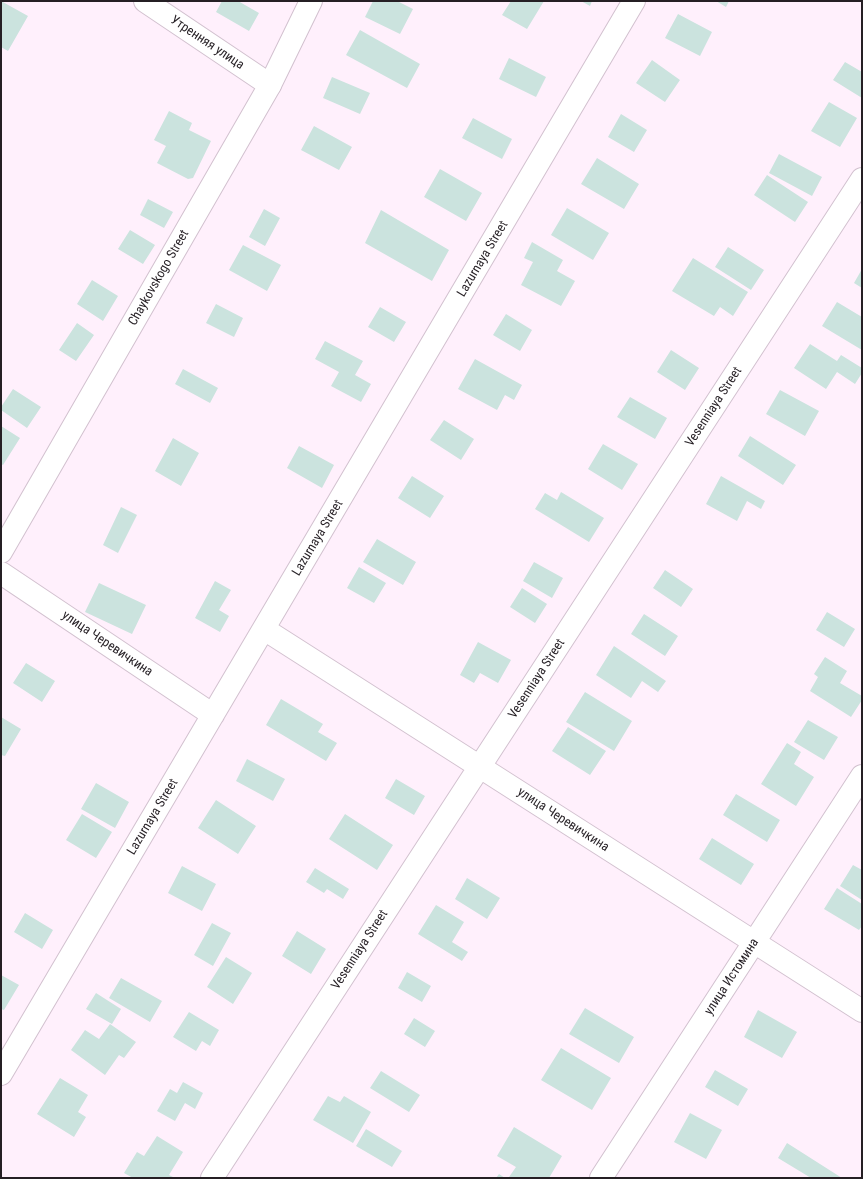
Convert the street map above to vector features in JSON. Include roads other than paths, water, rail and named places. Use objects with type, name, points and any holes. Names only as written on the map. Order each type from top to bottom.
[{"type":"street","name":"Утренняя улица","points":[[145,1],[270,85]]},
{"type":"street","name":"Chaykovskogo Street","points":[[1,552],[270,85],[311,1]]},
{"type":"street","name":"Lazurnaya Street","points":[[1,1074],[634,1]]},
{"type":"street","name":"Vesenniaya Street","points":[[212,1178],[862,179]]},
{"type":"street","name":"улица Черевичкина","points":[[1,573],[213,715]]},
{"type":"street","name":"улица Черевичкина","points":[[264,629],[862,1011]]},
{"type":"street","name":"улица Истомина","points":[[602,1178],[862,776]]}]
